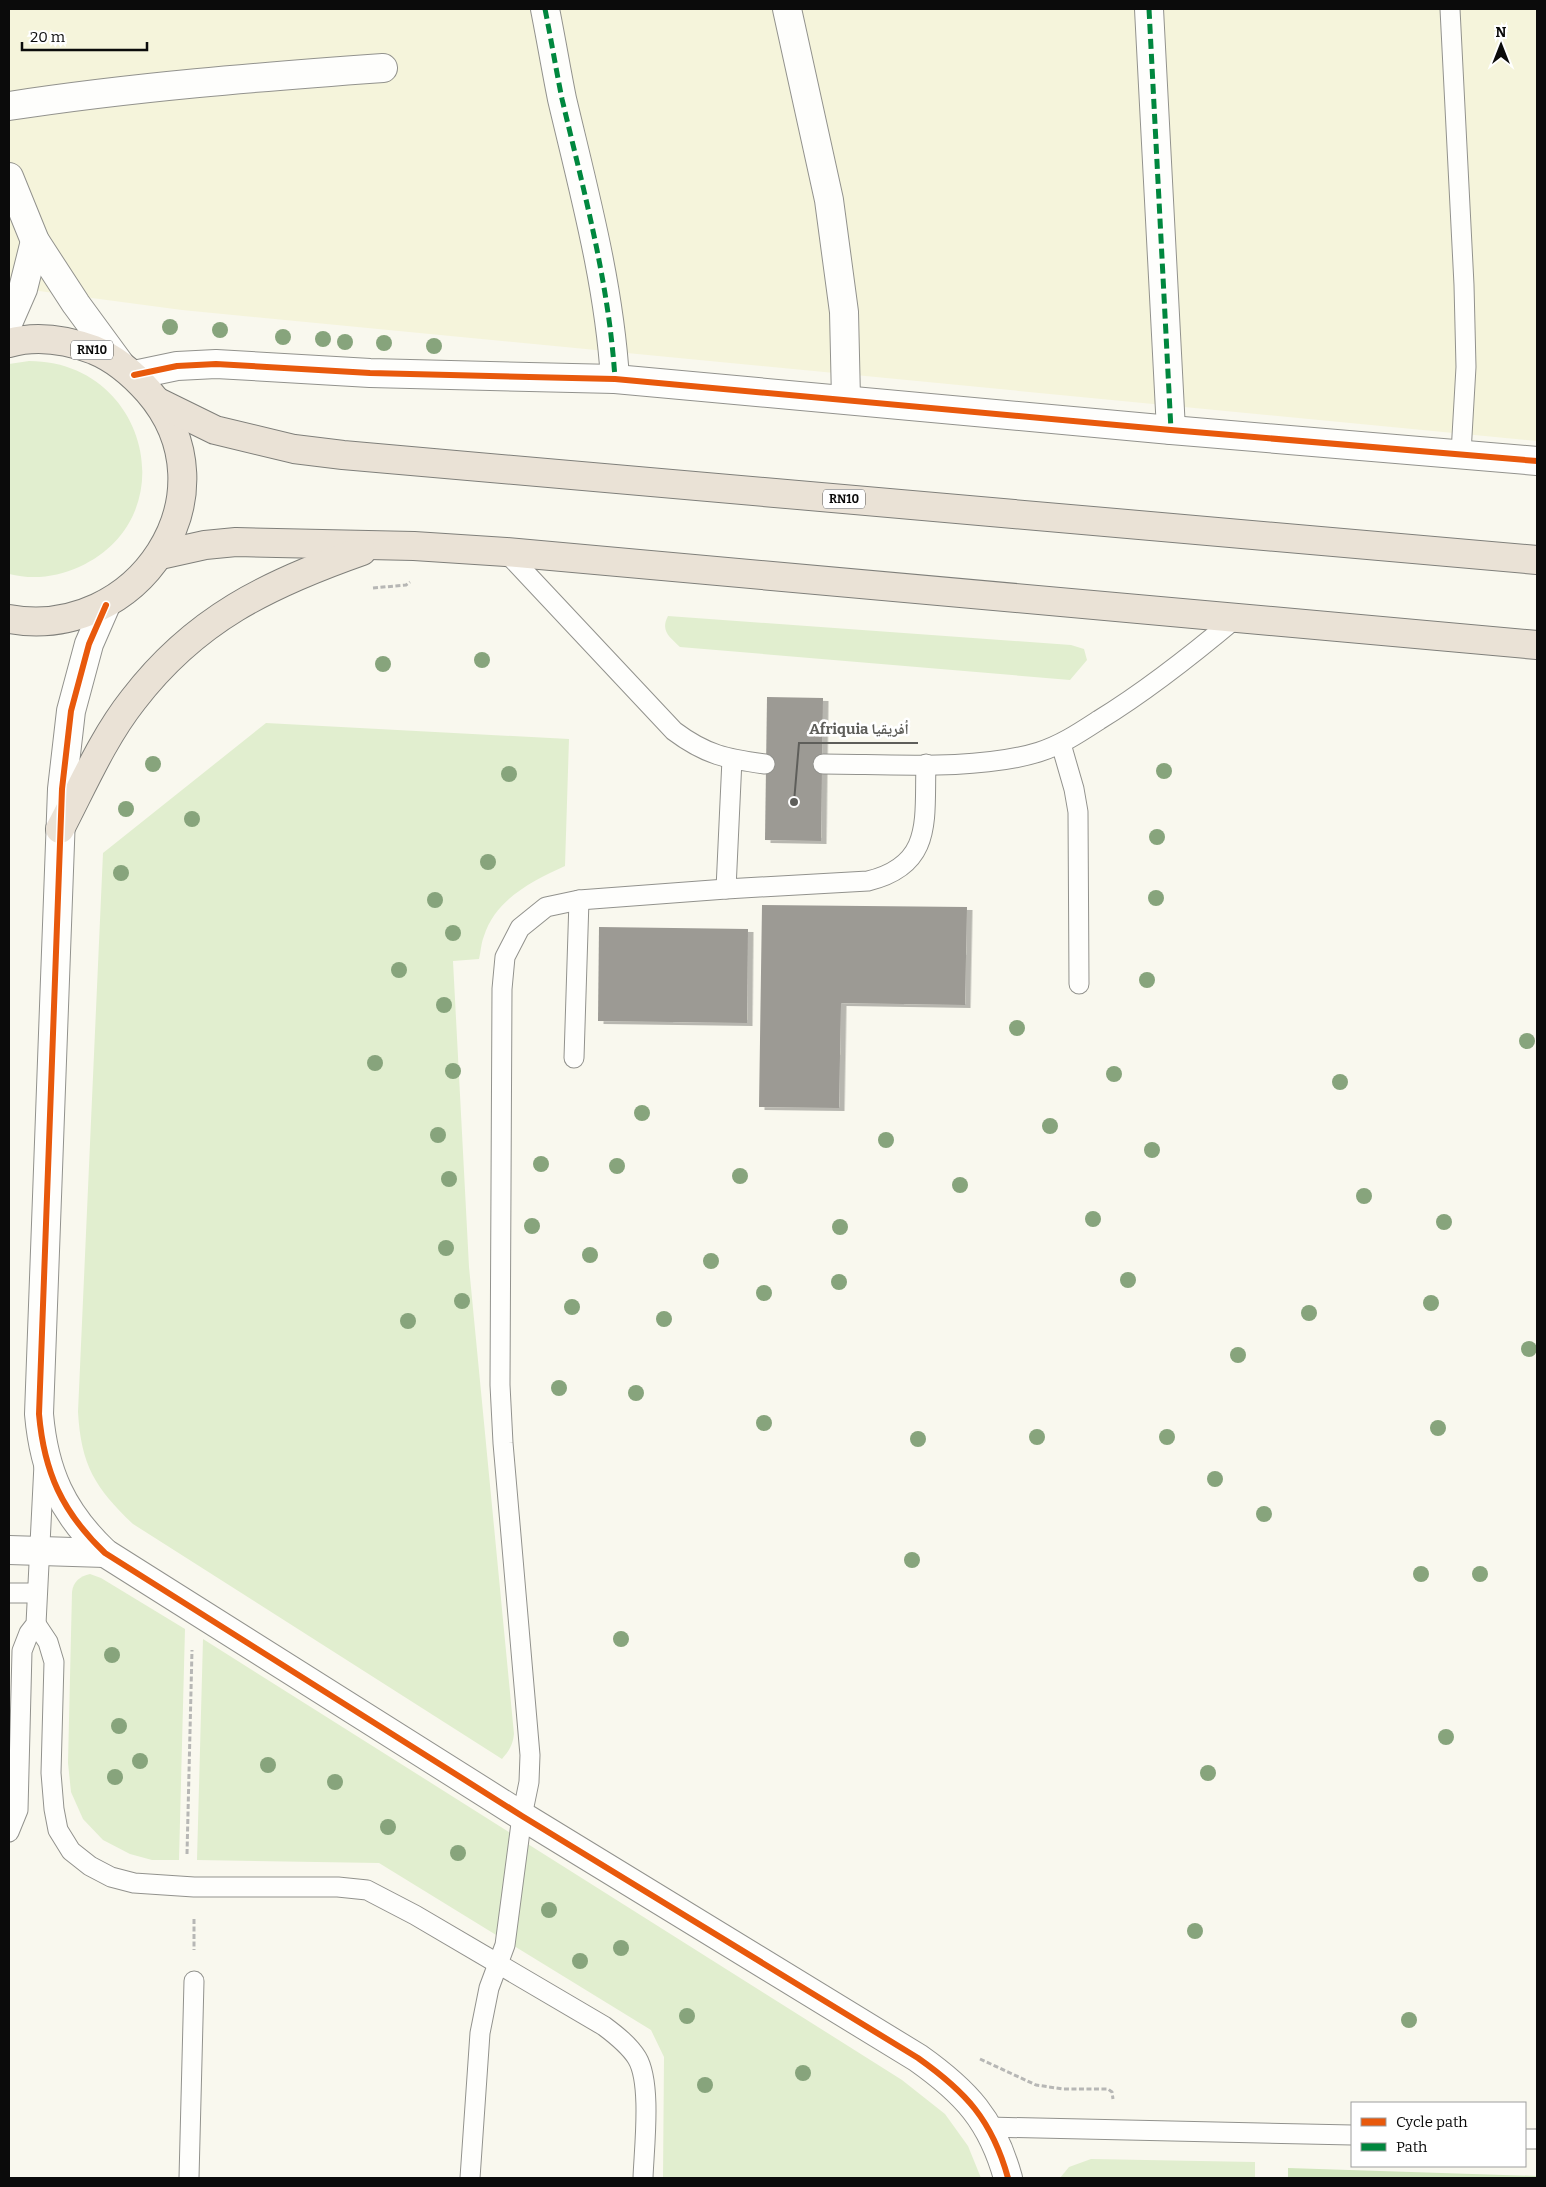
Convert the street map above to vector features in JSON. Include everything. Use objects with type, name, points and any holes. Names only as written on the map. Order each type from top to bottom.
[{"type":"highway","name":"RN10","points":[[9,343],[39,339],[60,341],[88,348],[127,369],[158,402],[170,423],[178,444],[182,467],[179,513],[171,534],[160,555],[130,589],[106,605],[80,616],[53,621],[25,622],[9,619]]},
{"type":"highway","name":"RN10","points":[[158,402],[215,430],[294,449],[343,455],[1537,560]]},
{"type":"highway","points":[[160,555],[205,545],[236,542],[414,546],[506,552],[1537,645]]},
{"type":"highway","points":[[60,829],[100,752],[122,715],[160,668],[181,647],[214,620],[260,593],[320,566],[376,546]]},
{"type":"street","points":[[545,9],[562,96],[602,273],[612,336],[615,379]]},
{"type":"street","points":[[787,9],[829,200],[844,312],[846,399]]},
{"type":"street","points":[[1149,9],[1171,430]]},
{"type":"street","points":[[9,106],[73,96],[190,82],[383,68]]},
{"type":"street","points":[[9,177],[35,241],[76,304],[127,369],[216,364],[370,373],[615,379],[1171,430],[1461,453],[1537,461]]},
{"type":"street","points":[[10,315],[25,281],[35,241]]},
{"type":"street","points":[[106,605],[89,644],[71,711],[60,829],[39,1414],[45,1455],[61,1498],[88,1537],[105,1553],[522,1816],[918,2058],[945,2077],[969,2100],[988,2127],[1002,2155],[1008,2178]]},
{"type":"street","points":[[9,1550],[105,1553]]},
{"type":"lane","points":[[1450,9],[1466,367],[1461,453]]},
{"type":"lane","points":[[506,552],[674,731],[692,744],[711,754],[732,760],[765,764]]},
{"type":"lane","points":[[823,764],[990,762],[1014,758],[1061,744],[1122,706],[1180,664],[1236,618]]},
{"type":"lane","points":[[1061,744],[1074,789],[1078,812],[1079,984]]},
{"type":"lane","points":[[726,889],[732,760]]},
{"type":"lane","points":[[470,2178],[480,2033],[490,1988],[499,1964],[508,1927],[522,1816],[529,1782],[530,1733],[503,1443],[500,1366],[502,989],[504,957],[520,928],[546,907],[579,900],[868,881],[888,876],[905,864],[920,842],[924,829],[926,764]]},
{"type":"lane","points":[[574,1058],[579,900]]},
{"type":"lane","points":[[45,1455],[36,1624],[48,1642],[54,1662],[52,1773],[54,1809],[58,1830],[71,1851],[90,1866],[111,1877],[134,1883],[194,1887],[338,1887],[367,1890],[391,1901],[604,2026],[623,2041],[638,2059],[646,2080],[643,2178]]},
{"type":"lane","points":[[9,1593],[37,1593]]},
{"type":"lane","points":[[9,1832],[18,1810],[22,1651],[29,1632],[36,1624]]},
{"type":"lane","points":[[189,2178],[194,1980]]},
{"type":"lane","points":[[988,2127],[1351,2135]]},
{"type":"path","points":[[371,588],[409,584],[414,546]]},
{"type":"path","points":[[194,1980],[194,1867],[186,1851],[192,1638],[194,1628],[202,1614]]},
{"type":"path","points":[[973,2055],[1036,2085],[1063,2089],[1111,2090],[1113,2094],[1112,2129]]},
{"type":"green space","points":[[9,9],[1537,9],[1537,441],[182,310],[9,287]]},
{"type":"green space","points":[[29,361],[70,368],[102,386],[126,413],[139,446],[142,480],[133,514],[113,544],[79,567],[54,575],[36,577],[9,574],[9,364]]},
{"type":"green space","points":[[668,616],[1071,645],[1084,649],[1087,660],[1070,680],[680,647],[667,633],[665,626]]},
{"type":"green space","points":[[266,723],[569,739],[565,866],[528,885],[506,902],[490,923],[483,939],[479,959],[453,961],[469,1267],[514,1734],[510,1748],[502,1759],[133,1524],[100,1487],[92,1474],[83,1447],[78,1412],[103,853]]},
{"type":"green space","points":[[90,1574],[101,1578],[185,1629],[179,1860],[152,1860],[130,1854],[103,1840],[83,1819],[71,1792],[68,1763],[72,1592],[78,1580]]},
{"type":"green space","points":[[203,1639],[902,2080],[945,2114],[968,2146],[981,2178],[663,2178],[664,2057],[651,2030],[379,1863],[197,1860]]},
{"type":"green space","points":[[1091,2159],[1255,2162],[1255,2178],[1060,2178],[1069,2167]]},
{"type":"green space","points":[[1288,2168],[1537,2176],[1537,2178],[1288,2178]]},
{"type":"building","points":[[767,697],[823,698],[821,841],[765,840]]},
{"type":"building","points":[[762,905],[967,907],[965,1005],[841,1003],[839,1108],[759,1107]]},
{"type":"building","points":[[599,927],[748,929],[747,1023],[598,1021]]},
{"type":"marked path","points":[[545,9],[562,99],[587,203],[601,273],[612,343],[615,379]]},
{"type":"marked path","points":[[1149,9],[1171,430]]},
{"type":"cycle path","points":[[134,375],[177,366],[216,364],[370,373],[615,379],[1171,430],[1537,461]]},
{"type":"cycle path","points":[[106,605],[89,644],[71,711],[62,789],[39,1414],[45,1454],[58,1490],[67,1506],[77,1522],[105,1553],[522,1816],[918,2058],[950,2083],[975,2109],[994,2140],[1008,2178]]},
{"type":"place","name":"Afriquia أفريقيا","points":[[794,802]]}]
